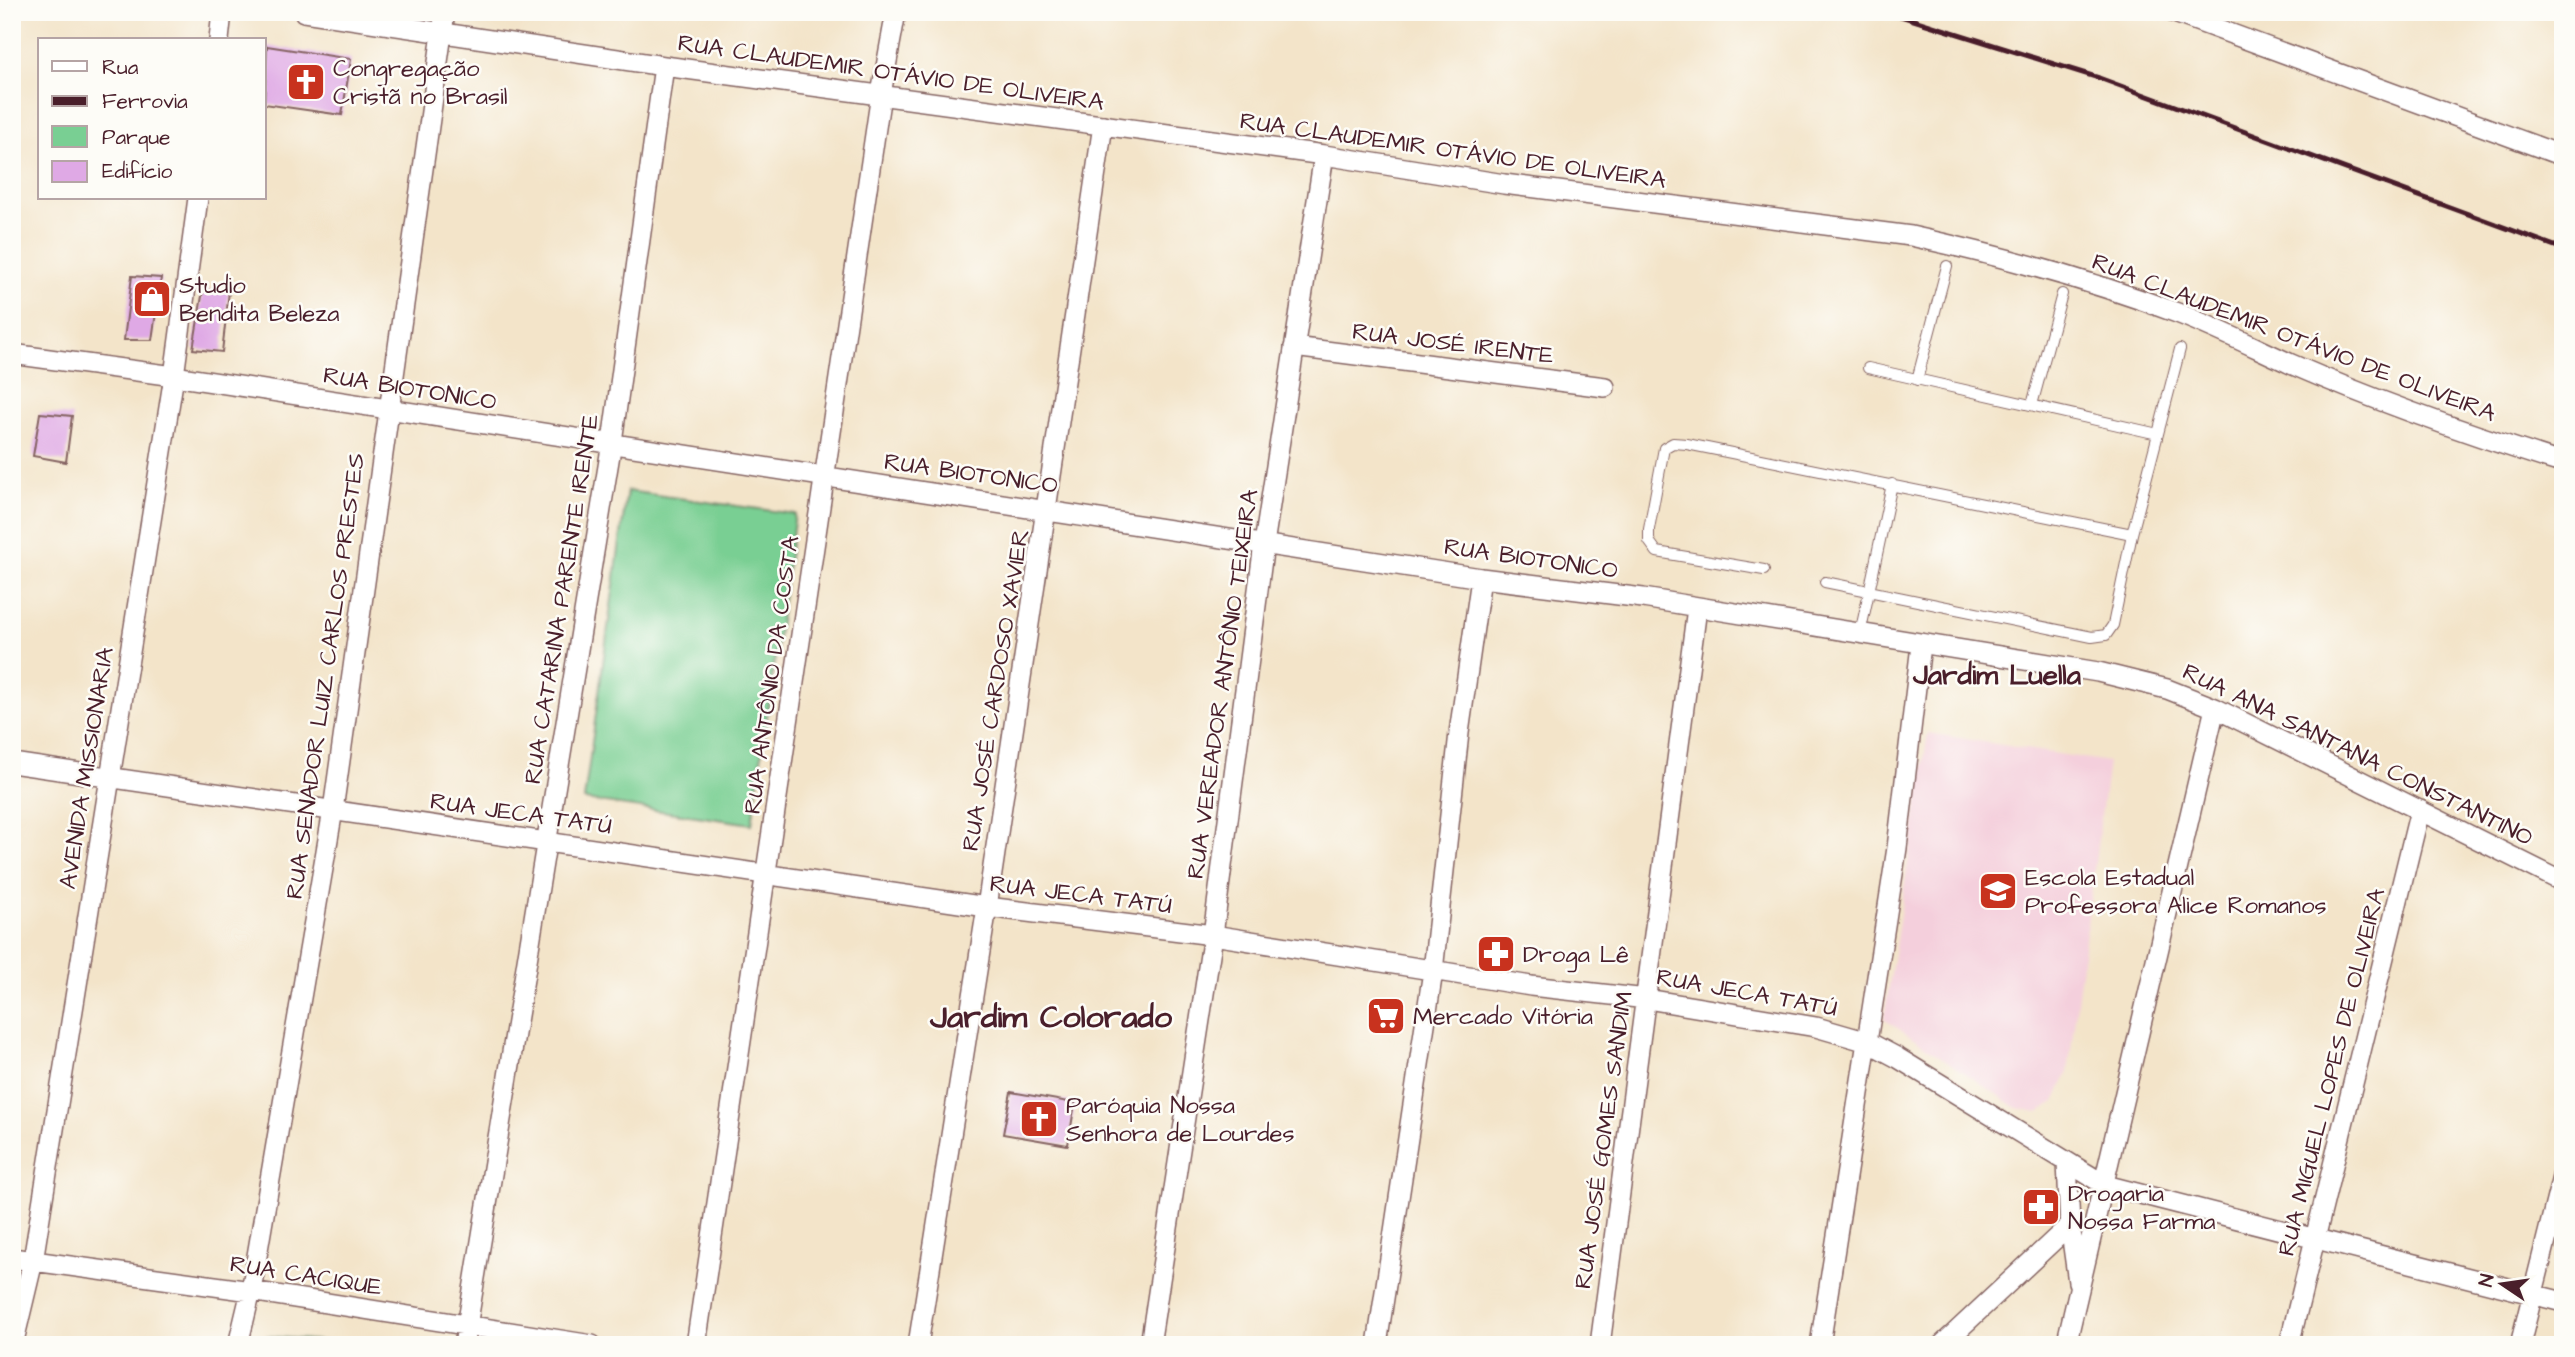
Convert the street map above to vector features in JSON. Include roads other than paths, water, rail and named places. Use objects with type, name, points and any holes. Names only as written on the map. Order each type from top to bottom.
[{"type":"street","points":[[219,38],[222,12]]},
{"type":"street","name":"RUA CLAUDEMIR OTÁVIO DE OLIVEIRA","points":[[304,12],[664,66],[1324,155],[1518,186],[1911,236],[2048,270],[2180,314],[2379,398],[2507,445],[2555,461],[2563,460]]},
{"type":"street","name":"RUA SENADOR LUIZ CARLOS PRESTES","points":[[238,1345],[251,1291],[333,810],[445,12]]},
{"type":"street","name":"RUA ANTÔNIO DA COSTA","points":[[695,1345],[881,94],[896,12]]},
{"type":"street","points":[[2172,12],[2563,156]]},
{"type":"street","name":"RUA CATARINA PARENTE IRENTE","points":[[464,1345],[612,442],[664,66]]},
{"type":"street","name":"RUA JOSÉ CARDOSO XAVIER","points":[[918,1345],[987,907],[1103,125]]},
{"type":"street","name":"RUA VEREADOR ANTÔNIO TEIXEIRA","points":[[1150,1345],[1213,935],[1265,544],[1324,155]]},
{"type":"street","name":"AVENIDA MISSIONARIA","points":[[13,1345],[33,1261],[174,376],[198,200]]},
{"type":"street","name":"RUA JOSÉ IRENTE","points":[[1294,347],[1605,387]]},
{"type":"street","name":"RUA BIOTONICO","points":[[12,355],[174,376],[1047,508],[1921,645]]},
{"type":"street","points":[[1377,1345],[1433,971],[1459,733],[1481,578]]},
{"type":"street","name":"RUA JOSÉ GOMES SANDIM","points":[[1600,1345],[1697,608]]},
{"type":"street","points":[[1820,1345],[1868,1042],[1907,771],[1921,645]]},
{"type":"street","name":"RUA ANA SANTANA CONSTANTINO","points":[[1921,645],[2098,671],[2166,689],[2215,708],[2563,882]]},
{"type":"street","points":[[2066,1345],[2215,708]]},
{"type":"street","name":"RUA JECA TATÚ","points":[[12,763],[987,907],[1213,935],[1531,986],[1647,999],[1815,1027],[1868,1042],[2105,1185],[2563,1302]]},
{"type":"street","name":"RUA MIGUEL LOPES DE OLIVEIRA","points":[[2289,1345],[2420,810]]},
{"type":"street","points":[[2067,1163],[2070,1225],[2079,1290]]},
{"type":"street","points":[[2520,1345],[2563,1173]]},
{"type":"street","points":[[1942,1345],[2070,1225]]},
{"type":"street","name":"RUA CACIQUE","points":[[12,1258],[251,1291],[592,1345]]},
{"type":"lane","points":[[1917,380],[1947,266]]},
{"type":"lane","points":[[2032,405],[2062,294]]},
{"type":"lane","points":[[1825,582],[2092,637],[2106,635],[2113,625],[2132,534],[2180,349]]},
{"type":"lane","points":[[1868,368],[2158,434]]},
{"type":"lane","points":[[1764,570],[1657,552],[1649,541],[1648,528],[1664,448],[1673,443],[1687,444],[2132,534]]},
{"type":"lane","points":[[1860,635],[1892,484]]},
{"type":"railway","points":[[1888,12],[2099,78],[2563,249]]},
{"type":"place","name":"Congregação Cristã no Brasil","points":[[306,82]]},
{"type":"place","name":"Studio Bendita Beleza","points":[[152,299]]},
{"type":"place","name":"Escola Estadual Professora Alice Romanos","points":[[1998,891]]},
{"type":"place","name":"Droga Lê","points":[[1496,954]]},
{"type":"place","name":"Mercado Vitória","points":[[1386,1016]]},
{"type":"place","name":"Paróquia Nossa Senhora de Lourdes","points":[[1039,1119]]},
{"type":"place","name":"Drogaria Nossa Farma","points":[[2041,1207]]},
{"type":"district","name":"Jardim Luella","points":[[1997,674]]},
{"type":"district","name":"Jardim Colorado","points":[[1051,1016]]}]
